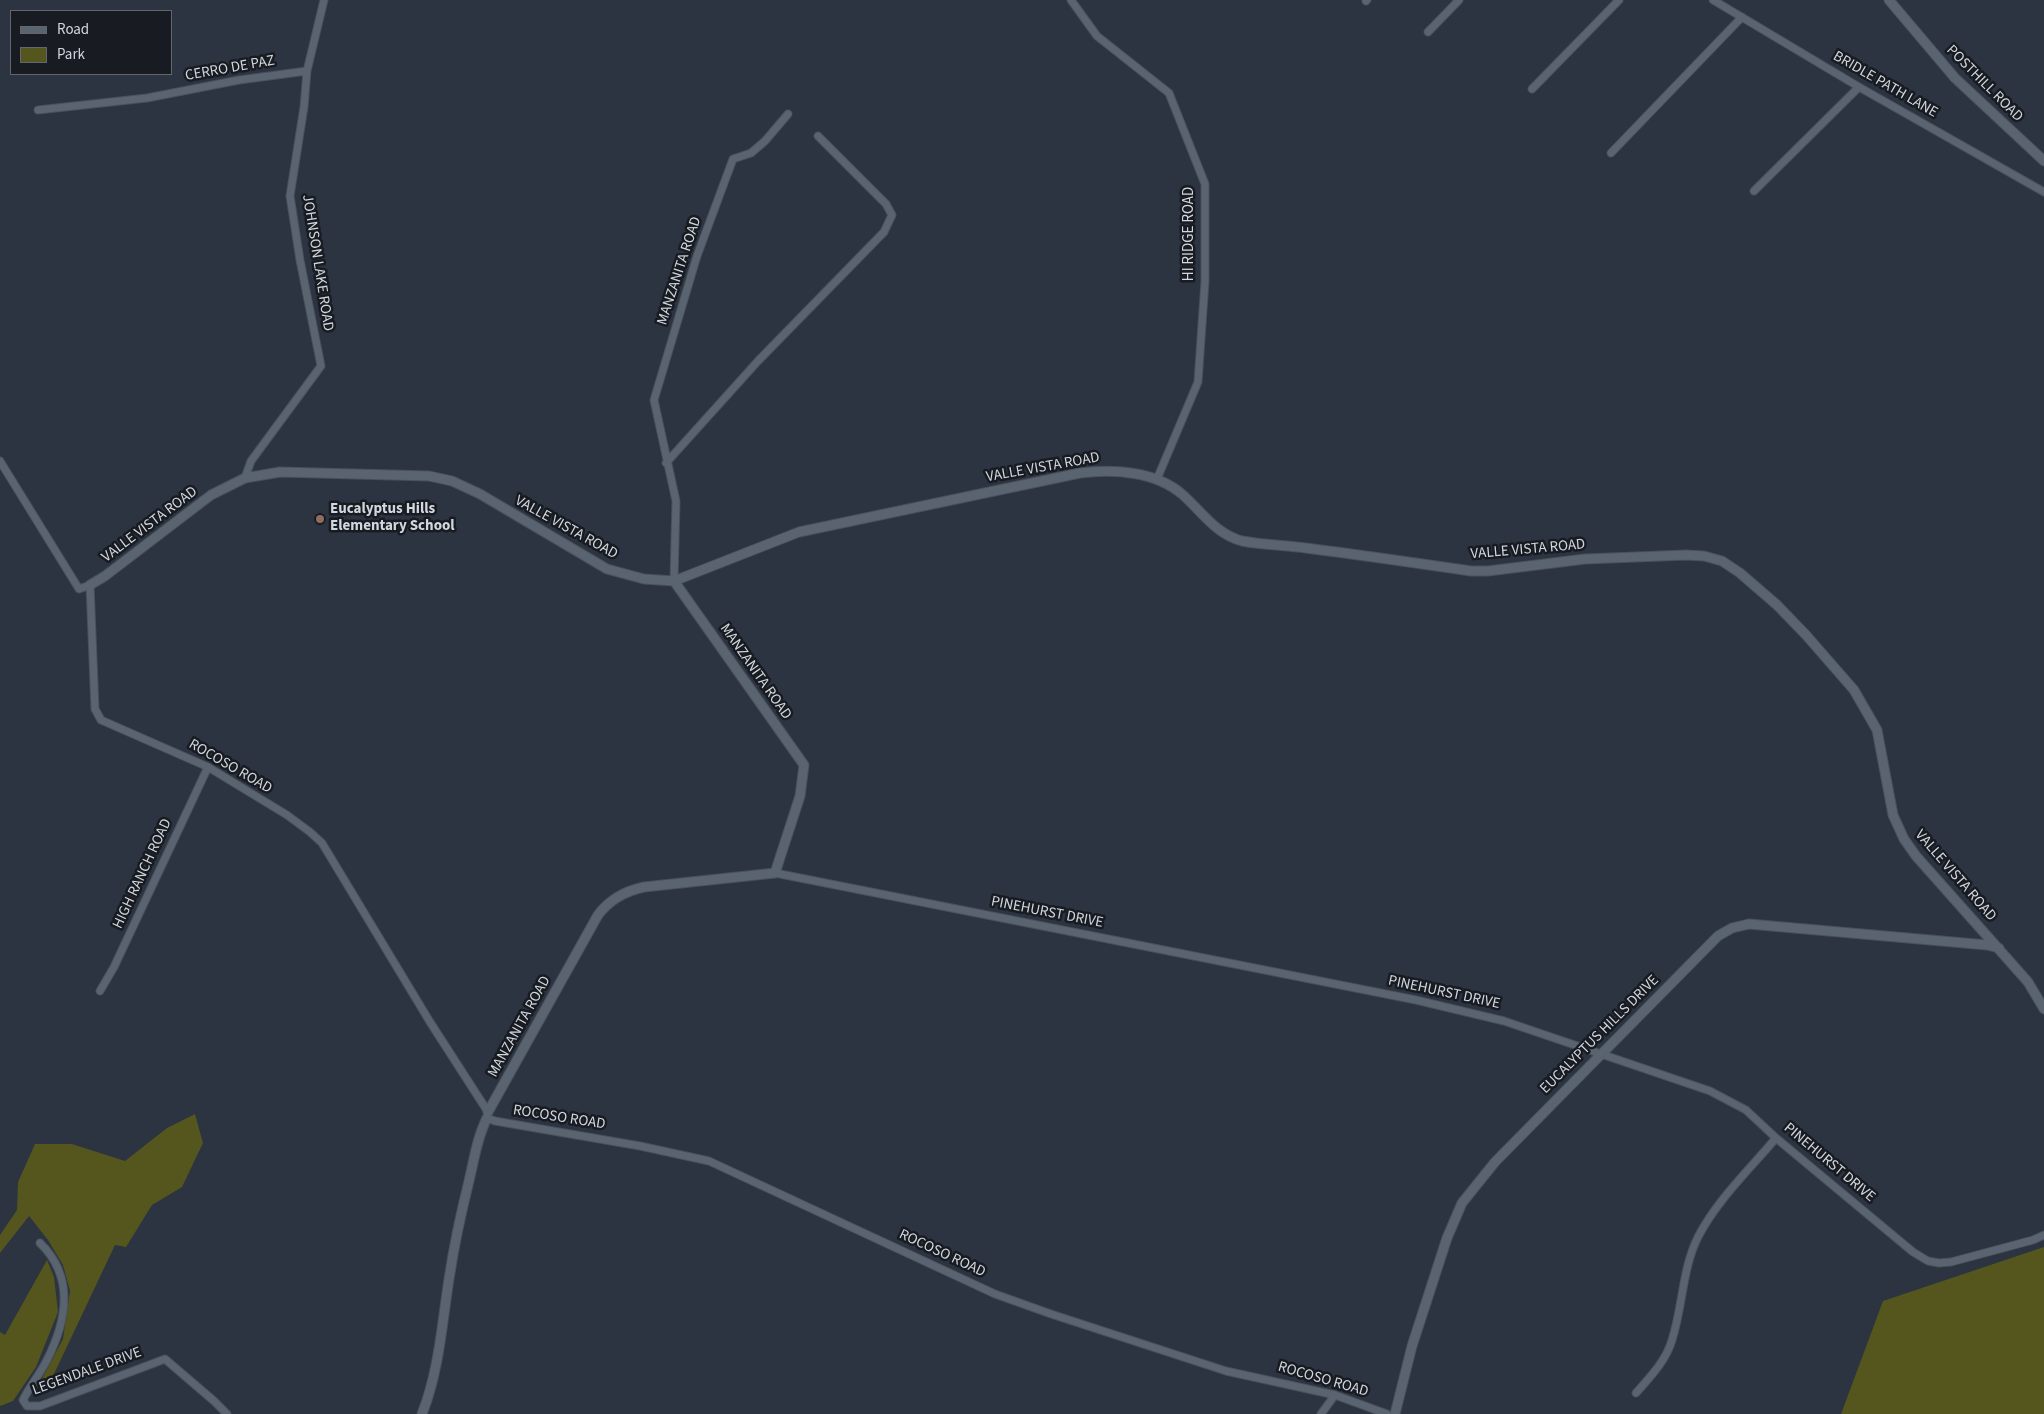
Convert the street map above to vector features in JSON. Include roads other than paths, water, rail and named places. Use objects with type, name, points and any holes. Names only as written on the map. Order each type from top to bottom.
[{"type":"street","name":"JOHNSON LAKE ROAD","points":[[245,478],[253,458],[321,366],[300,260],[290,196],[304,107],[307,70],[324,0]]},
{"type":"street","name":"HI RIDGE ROAD","points":[[1071,0],[1097,36],[1169,93],[1205,184],[1205,281],[1198,382],[1157,479]]},
{"type":"street","points":[[1428,32],[1459,0]]},
{"type":"street","points":[[1532,89],[1619,0]]},
{"type":"street","name":"BRIDLE PATH LANE","points":[[1713,0],[1859,87],[2044,192]]},
{"type":"street","name":"POSTHILL ROAD","points":[[1889,0],[1955,78],[2044,161]]},
{"type":"street","points":[[1611,153],[1742,17]]},
{"type":"street","name":"CERRO DE PAZ","points":[[38,110],[147,98],[238,80],[307,70]]},
{"type":"street","points":[[1754,191],[1859,87]]},
{"type":"street","name":"MANZANITA ROAD","points":[[422,1414],[429,1396],[464,1200],[481,1130],[487,1115],[598,915],[612,900],[629,891],[644,887],[775,873],[800,796],[804,765],[674,581],[676,501],[666,463],[654,400],[697,256],[733,159],[751,153],[765,141],[788,114]]},
{"type":"street","points":[[666,463],[758,361],[884,232],[892,215],[886,204],[818,136]]},
{"type":"street","points":[[0,461],[79,589],[90,585]]},
{"type":"street","name":"VALLE VISTA ROAD","points":[[90,585],[105,576],[211,496],[245,478],[280,472],[429,476],[452,481],[480,494],[607,569],[644,579],[674,581],[799,532],[914,507],[1106,470],[1157,479],[1175,488],[1215,528],[1226,535],[1254,543],[1302,547],[1471,570],[1635,556],[1704,556],[1722,561],[1740,573],[1777,605],[1854,690],[1877,730],[1893,815],[1904,840],[2028,982],[2043,1004]]},
{"type":"street","name":"ROCOSO ROAD","points":[[90,585],[95,709],[101,720],[208,766],[287,816],[322,843],[487,1115],[495,1121],[640,1146],[709,1161],[1003,1297],[1226,1371],[1335,1395],[1387,1414]]},
{"type":"street","name":"HIGH RANCH ROAD","points":[[100,992],[114,967],[208,766]]},
{"type":"street","name":"PINEHURST DRIVE","points":[[775,873],[1416,1000],[1504,1021],[1710,1091],[1746,1110],[1776,1138],[1913,1252],[1928,1261],[1939,1263],[1951,1262],[2033,1240],[2044,1235]]},
{"type":"street","name":"EUCALYPTUS HILLS DRIVE","points":[[1395,1414],[1412,1346],[1447,1238],[1462,1203],[1495,1162],[1718,936],[1732,928],[1749,924],[1987,945],[1999,948]]},
{"type":"street","points":[[1636,1393],[1660,1366],[1672,1341],[1684,1279],[1699,1235],[1724,1198],[1776,1138]]},
{"type":"street","name":"LEGENDALE DRIVE","points":[[40,1243],[54,1259],[65,1292],[65,1303],[59,1330],[51,1352],[23,1400],[27,1406],[40,1406],[165,1359],[227,1414]]},
{"type":"street","points":[[1321,1414],[1335,1395]]},
{"type":"place","name":"Eucalyptus Hills Elementary School","points":[[320,519]]}]
